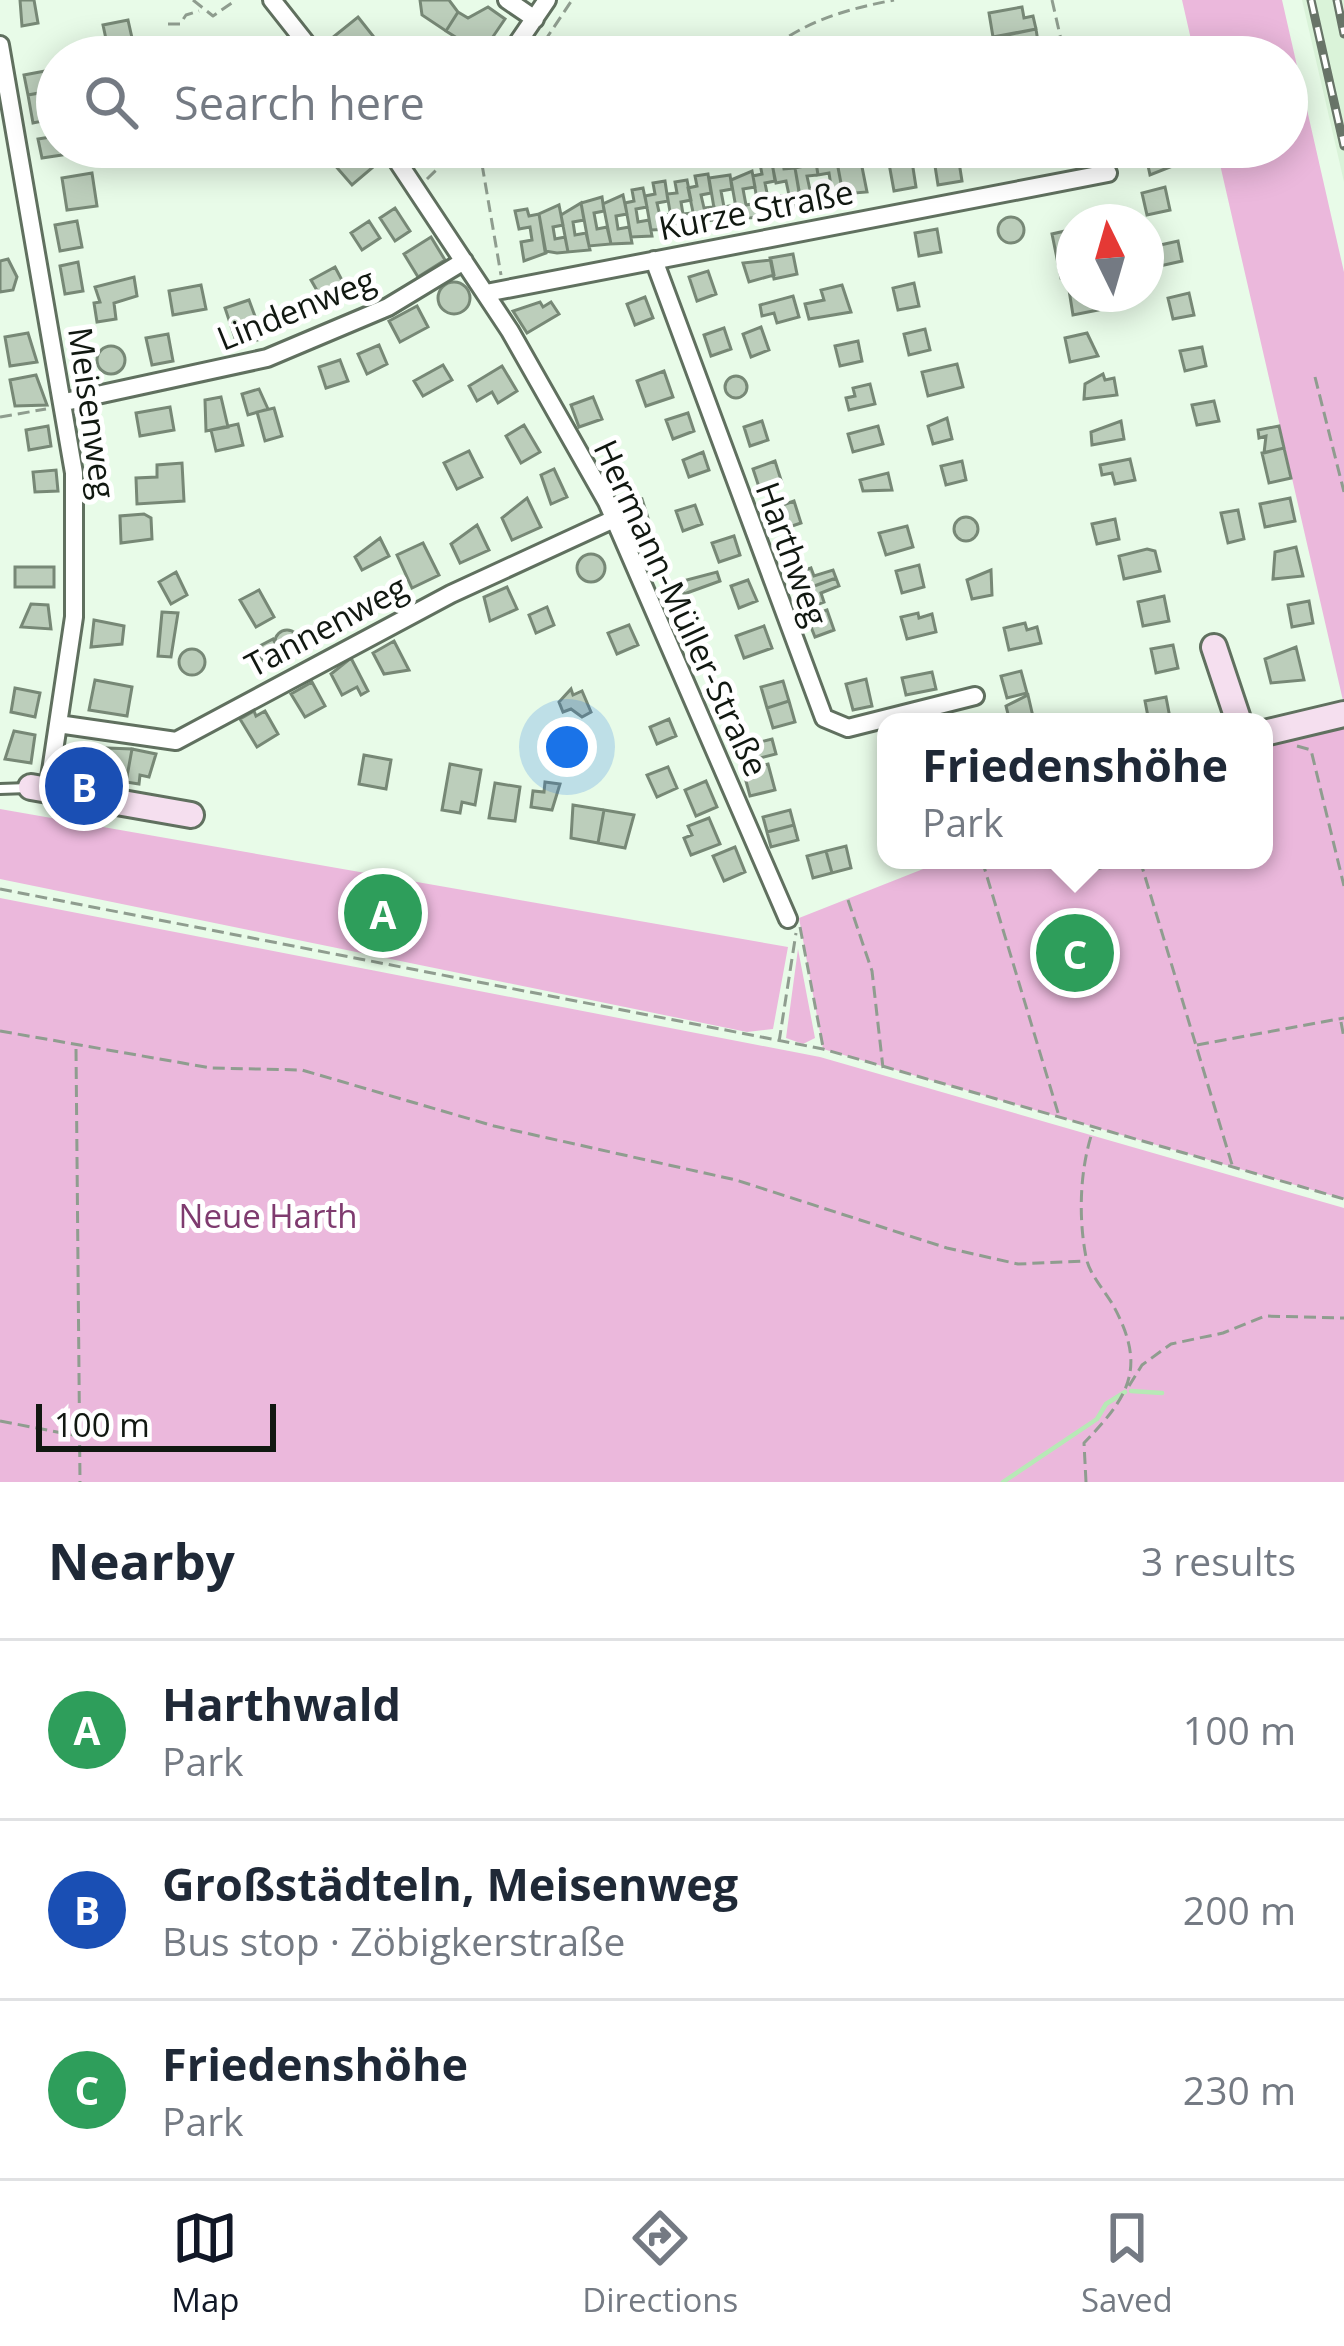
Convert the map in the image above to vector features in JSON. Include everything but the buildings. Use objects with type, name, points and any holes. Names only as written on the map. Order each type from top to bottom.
[{"type":"main road","points":[[1214,647],[1236,713]]},
{"type":"main road","points":[[1273,731],[1344,713]]},
{"type":"main road","points":[[40,789],[191,815]]},
{"type":"street","points":[[272,0],[300,36]]},
{"type":"street","points":[[507,0],[535,19]]},
{"type":"street","points":[[523,36],[547,0]]},
{"type":"street","name":"Meisenweg","points":[[0,45],[64,402],[77,545],[74,617],[58,724],[40,789]]},
{"type":"street","name":"Hermann-Müller-Straße","points":[[404,168],[486,293],[614,519],[788,920]]},
{"type":"street","name":"Kurze Straße","points":[[486,293],[1108,172]]},
{"type":"street","name":"Harthweg","points":[[654,260],[824,718],[848,728],[877,721]]},
{"type":"street","name":"Lindenweg","points":[[64,402],[224,371],[286,352],[388,307],[464,261]]},
{"type":"street","name":"Tannenweg","points":[[58,724],[176,741],[452,594],[614,519]]},
{"type":"street","name":"Harthweg","points":[[908,713],[975,696]]},
{"type":"lane","points":[[0,789],[40,789]]},
{"type":"path","points":[[193,0],[212,16],[236,0]]},
{"type":"path","points":[[548,36],[572,0]]},
{"type":"path","points":[[788,36],[837,11],[895,0]]},
{"type":"path","points":[[1052,0],[1060,36]]},
{"type":"path","points":[[168,24],[180,24],[186,15],[201,10]]},
{"type":"path","points":[[416,186],[436,168]]},
{"type":"path","points":[[483,168],[502,280]]},
{"type":"path","points":[[1315,377],[1344,492]]},
{"type":"path","points":[[0,417],[64,402]]},
{"type":"path","points":[[1288,744],[1311,750],[1344,886]]},
{"type":"path","points":[[985,869],[1060,1118]]},
{"type":"path","points":[[1074,875],[1096,869]]},
{"type":"path","points":[[1143,869],[1233,1168]]},
{"type":"path","points":[[0,890],[292,943],[778,1044],[823,1049],[1342,1199],[1344,1191]]},
{"type":"path","points":[[848,900],[872,971],[884,1070]]},
{"type":"path","points":[[778,1044],[799,918],[823,1049]]},
{"type":"path","points":[[1195,1045],[1342,1018],[1344,1038]]},
{"type":"path","points":[[0,1031],[211,1067],[302,1070],[494,1126],[736,1180],[947,1248],[1018,1264],[1086,1261]]},
{"type":"path","points":[[76,1047],[80,1482]]},
{"type":"path","points":[[1094,1128],[1082,1164],[1086,1261],[1123,1327],[1129,1387]]},
{"type":"path","points":[[1086,1482],[1084,1443],[1142,1365],[1171,1344],[1222,1333],[1265,1316],[1344,1318]]},
{"type":"path","points":[[0,1421],[79,1436]]},
{"type":"shaded area","points":[[1302,0],[1344,0],[1344,182],[1336,147]]},
{"type":"green space","points":[[1182,0],[1282,0],[1290,36],[1190,36]]},
{"type":"green space","points":[[1308,114],[1344,272],[1344,705],[1221,168],[1308,168]]},
{"type":"green space","points":[[1344,714],[1344,1199],[823,1049],[799,918],[923,869],[1273,869],[1273,731]]},
{"type":"green space","points":[[0,809],[788,947],[773,1029],[747,1032],[0,879]]},
{"type":"green space","name":"Neue Harth","points":[[0,898],[820,1057],[1344,1208],[1344,1482],[0,1482]]},
{"type":"green space","points":[[798,949],[815,1038],[803,1044],[786,1038]]},
{"type":"waterway","points":[[1131,1391],[1162,1393]]},
{"type":"waterway","points":[[1003,1482],[1097,1419],[1106,1404],[1125,1392]]},
{"type":"railway","points":[[1311,0],[1344,146]]},
{"type":"railway","points":[[1337,0],[1344,34]]},
{"type":"place","name":"Großstädteln, Meisenweg","points":[[84,786]]},
{"type":"place","name":"Harthwald","points":[[383,913]]},
{"type":"place","name":"Friedenshöhe","points":[[1075,953]]}]
